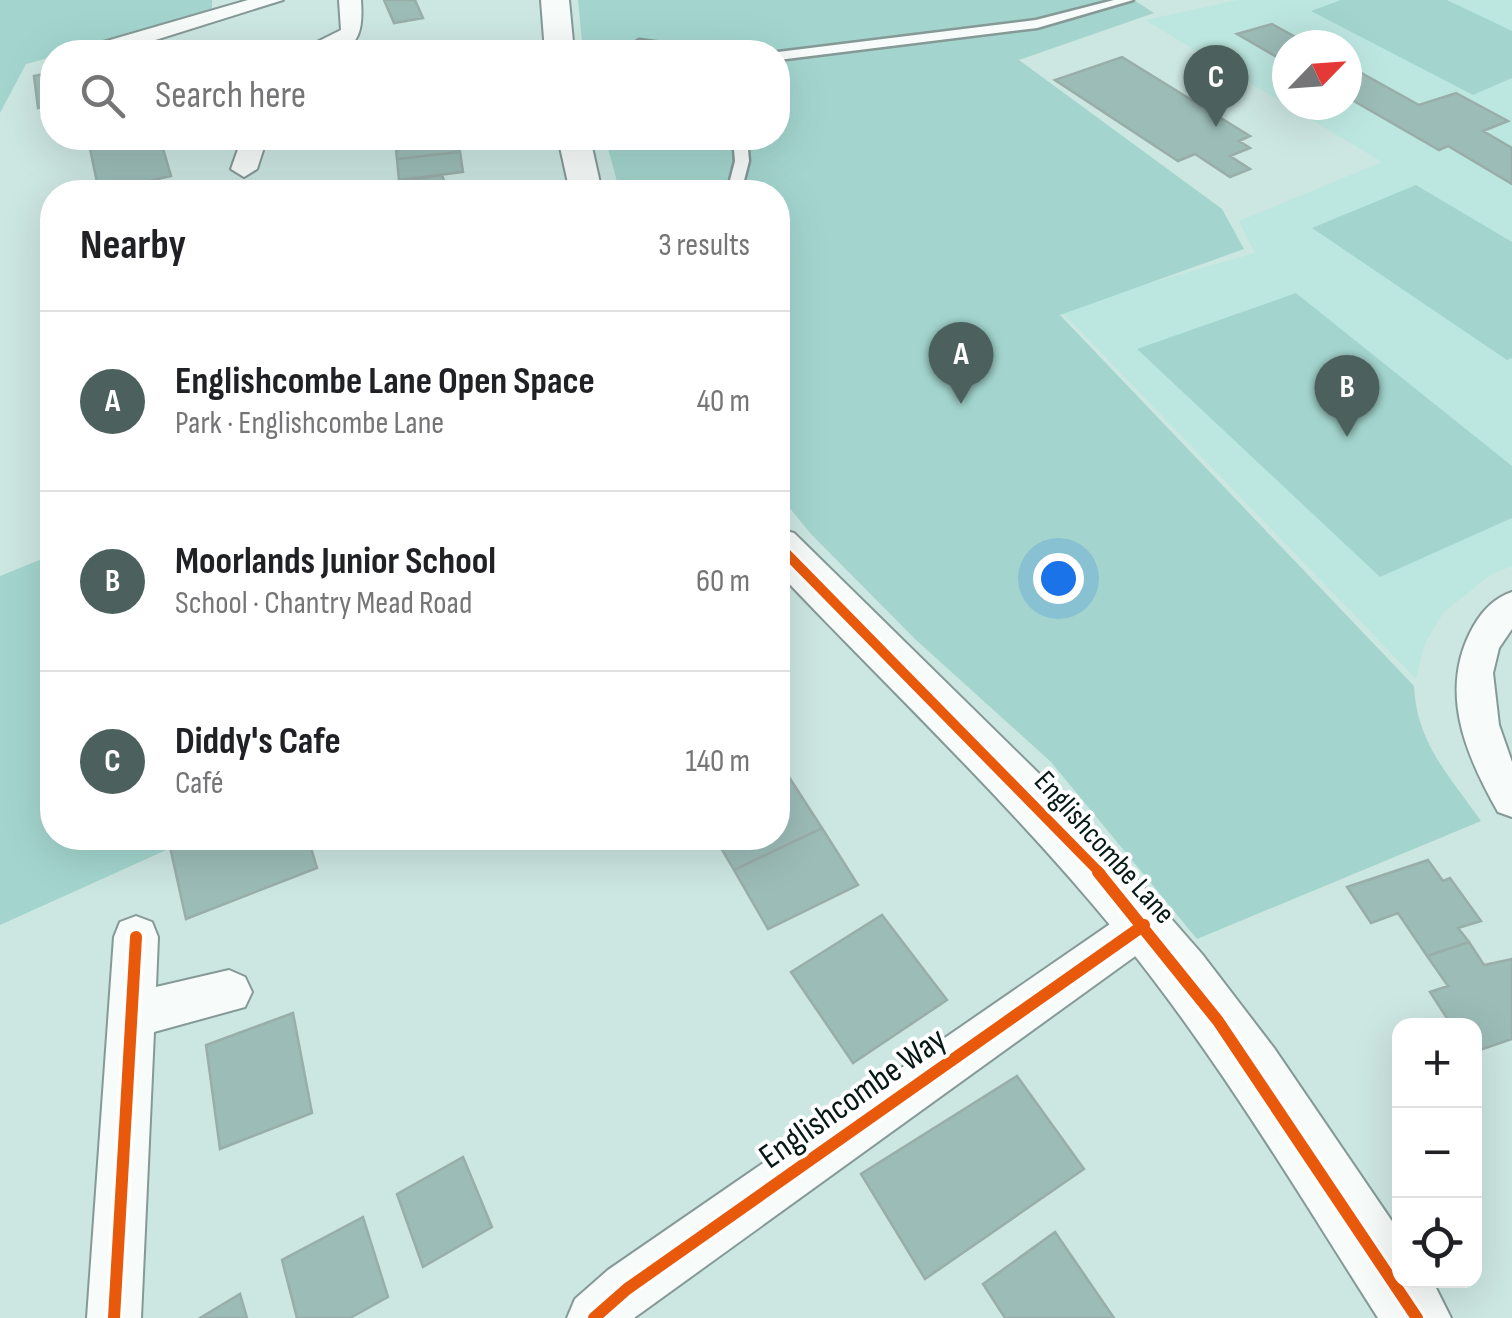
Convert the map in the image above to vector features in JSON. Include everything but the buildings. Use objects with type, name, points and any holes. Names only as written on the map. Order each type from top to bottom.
[{"type":"street","points":[[135,40],[272,0]]},
{"type":"street","points":[[342,40],[352,31],[350,0]]},
{"type":"street","points":[[555,0],[559,40]]},
{"type":"street","points":[[244,169],[250,150]]},
{"type":"street","points":[[576,150],[580,180]]},
{"type":"street","name":"Englishcombe Lane","points":[[790,557],[1027,795],[1144,926],[1264,1082],[1417,1318]]},
{"type":"street","points":[[1512,606],[1479,642],[1474,682],[1477,722],[1496,775],[1512,799]]},
{"type":"street","name":"Englishcombe Way","points":[[594,1318],[627,1289],[1144,926]]},
{"type":"street","points":[[114,1318],[136,938]]},
{"type":"street","points":[[132,1014],[228,992]]},
{"type":"lane","points":[[790,55],[1037,24],[1127,0]]},
{"type":"lane","points":[[737,180],[741,150]]},
{"type":"shaded area","points":[[0,0],[212,0],[212,12],[110,40],[40,40],[40,60],[26,64],[0,113]]},
{"type":"shaded area","points":[[578,0],[1134,0],[1154,13],[1019,60],[1222,209],[1244,249],[1060,315],[1414,686],[1416,707],[1428,742],[1481,821],[1197,939],[1051,762],[915,639],[790,509],[790,180],[617,180],[608,150],[790,150],[790,40],[582,40]]},
{"type":"shaded area","points":[[1238,0],[1512,0],[1512,566],[1490,575],[1444,612],[1425,643],[1416,679],[1059,309],[1255,253],[1239,221],[1382,162],[1312,120],[1362,120],[1362,30],[1272,30],[1272,96],[1145,20]]},
{"type":"shaded area","points":[[1341,0],[1447,0],[1512,31],[1512,78],[1473,95],[1362,37],[1362,30],[1348,30],[1311,11]]},
{"type":"shaded area","points":[[1416,185],[1512,242],[1512,358],[1507,360],[1312,228]]},
{"type":"shaded area","points":[[1296,293],[1512,466],[1512,518],[1380,577],[1137,349]]},
{"type":"shaded area","points":[[40,560],[40,850],[166,850],[0,925],[0,576]]},
{"type":"cycle path","points":[[790,557],[1012,779],[1145,926],[1253,1069],[1417,1318]]},
{"type":"cycle path","points":[[594,1318],[627,1289],[1144,925]]},
{"type":"cycle path","points":[[114,1318],[136,937]]},
{"type":"place","name":"Diddy's Cafe","points":[[1216,127]]},
{"type":"place","name":"Englishcombe Lane Open Space","points":[[961,404]]},
{"type":"place","name":"Moorlands Junior School","points":[[1347,437]]}]
